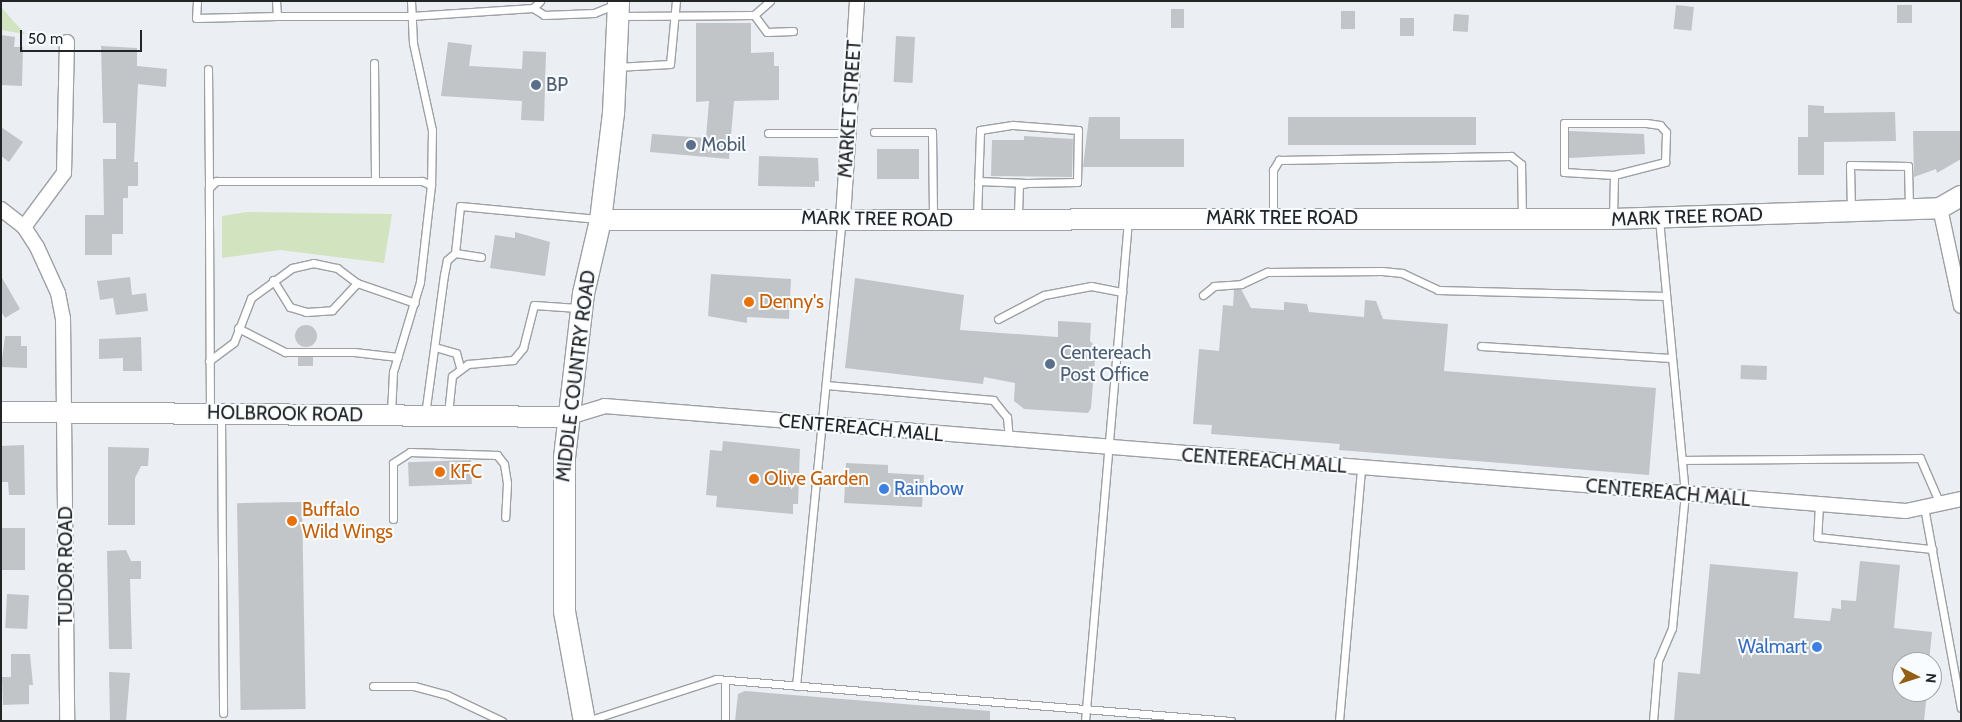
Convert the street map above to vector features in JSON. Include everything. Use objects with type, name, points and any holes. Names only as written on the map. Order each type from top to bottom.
[{"type":"main road","name":"MIDDLE COUNTRY ROAD","points":[[586,721],[564,610],[561,532],[569,417],[581,309],[600,220],[615,67],[616,5]]},
{"type":"street","name":"MARKET STREET","points":[[843,218],[857,1]]},
{"type":"street","points":[[1,209],[24,227],[64,173],[67,42]]},
{"type":"street","name":"MARK TREE ROAD","points":[[600,220],[843,218],[933,220],[1018,218],[1613,219],[1910,210],[1940,208],[1961,196]]},
{"type":"street","points":[[1940,208],[1958,275],[1961,306]]},
{"type":"street","name":"TUDOR ROAD","points":[[24,227],[58,293],[65,343],[66,721]]},
{"type":"street","name":"CENTEREACH MALL","points":[[569,417],[604,406],[1109,450],[1906,511],[1961,499]]},
{"type":"street","name":"HOLBROOK ROAD","points":[[1,412],[66,411],[569,417]]},
{"type":"lane","points":[[197,1],[196,18],[411,16],[533,8],[544,15],[594,12],[616,5],[676,13],[754,15],[770,1]]},
{"type":"lane","points":[[276,1],[277,16]]},
{"type":"lane","points":[[391,415],[398,358],[415,303],[432,185],[432,130],[413,43],[411,1]]},
{"type":"lane","points":[[533,8],[540,1]]},
{"type":"lane","points":[[615,67],[670,64],[676,1]]},
{"type":"lane","points":[[754,15],[766,32],[793,31]]},
{"type":"lane","points":[[374,63],[376,181]]},
{"type":"lane","points":[[208,70],[209,361],[216,413],[222,713]]},
{"type":"lane","points":[[1568,121],[1660,125],[1666,132],[1665,162],[1614,175],[1564,172],[1562,128],[1568,121]]},
{"type":"lane","points":[[977,220],[978,135],[984,127],[1076,128],[1078,182],[1019,185],[1018,218]]},
{"type":"lane","points":[[768,132],[849,132]]},
{"type":"lane","points":[[874,132],[932,132],[933,220]]},
{"type":"lane","points":[[1274,218],[1273,170],[1279,160],[1511,156],[1521,164],[1522,219]]},
{"type":"lane","points":[[1851,212],[1850,165],[1908,166],[1910,210]]},
{"type":"lane","points":[[1613,219],[1614,175]]},
{"type":"lane","points":[[208,188],[216,180],[376,181],[432,185]]},
{"type":"lane","points":[[978,181],[1027,184]]},
{"type":"lane","points":[[425,415],[447,260],[455,253],[460,206],[600,220]]},
{"type":"lane","points":[[796,686],[843,218]]},
{"type":"lane","points":[[1085,721],[1128,218]]},
{"type":"lane","points":[[1653,721],[1658,661],[1672,628],[1685,494],[1659,218]]},
{"type":"lane","points":[[455,253],[481,257]]},
{"type":"lane","points":[[209,361],[234,342],[251,298],[273,280],[292,268],[313,263],[337,268],[357,283],[415,303]]},
{"type":"lane","points":[[1204,295],[1214,286],[1242,284],[1267,272],[1382,271],[1402,273],[1438,290],[1665,296]]},
{"type":"lane","points":[[273,280],[290,307],[306,312],[332,310],[357,283]]},
{"type":"lane","points":[[998,319],[1044,295],[1091,286],[1122,292]]},
{"type":"lane","points":[[448,415],[452,376],[460,367],[513,360],[523,348],[534,305],[581,309]]},
{"type":"lane","points":[[238,328],[285,352],[398,358]]},
{"type":"lane","points":[[435,346],[456,353],[460,367]]},
{"type":"lane","points":[[1481,346],[1671,358]]},
{"type":"lane","points":[[826,385],[993,400],[1006,416],[1010,441]]},
{"type":"lane","points":[[393,519],[393,463],[410,452],[497,455],[504,464],[507,484],[505,517]]},
{"type":"lane","points":[[1682,460],[1920,458],[1940,504]]},
{"type":"lane","points":[[1338,721],[1360,469]]},
{"type":"lane","points":[[1819,504],[1816,537],[1932,549]]},
{"type":"lane","points":[[1924,507],[1961,708]]},
{"type":"lane","points":[[586,721],[725,680],[1086,711],[1231,721]]},
{"type":"lane","points":[[725,680],[725,721]]},
{"type":"lane","points":[[373,686],[414,686],[447,695],[502,721]]},
{"type":"green space","points":[[1,7],[25,34],[1,30]]},
{"type":"green space","points":[[247,212],[392,214],[384,263],[280,250],[222,258],[222,216]]},
{"type":"building","points":[[1676,5],[1694,7],[1691,31],[1673,29]]},
{"type":"building","points":[[1897,5],[1912,5],[1912,23],[1897,23]]},
{"type":"building","points":[[1171,9],[1184,9],[1184,28],[1171,28]]},
{"type":"building","points":[[1341,11],[1355,11],[1355,29],[1341,29]]},
{"type":"building","points":[[1454,14],[1469,15],[1468,32],[1453,31]]},
{"type":"building","points":[[1400,18],[1414,18],[1414,36],[1400,36]]},
{"type":"building","points":[[696,23],[751,23],[751,53],[774,52],[774,66],[779,66],[779,100],[734,101],[729,159],[650,152],[652,134],[706,138],[709,101],[696,102]]},
{"type":"building","points":[[1,35],[15,37],[14,47],[23,47],[22,86],[1,85]]},
{"type":"building","points":[[896,36],[915,37],[913,83],[894,82]]},
{"type":"building","points":[[448,42],[472,45],[469,66],[522,69],[523,51],[546,52],[544,121],[521,120],[522,101],[441,96]]},
{"type":"building","points":[[101,46],[137,48],[137,66],[167,69],[166,87],[138,84],[134,162],[138,162],[138,186],[128,186],[128,198],[123,198],[123,234],[112,234],[112,255],[85,255],[85,215],[104,215],[103,159],[116,159],[116,123],[103,123]]},
{"type":"building","points":[[1808,105],[1824,106],[1824,113],[1895,112],[1896,141],[1824,142],[1824,175],[1798,175],[1798,137],[1808,137]]},
{"type":"building","points":[[1089,117],[1120,117],[1120,139],[1184,139],[1184,167],[1083,167]]},
{"type":"building","points":[[1288,117],[1476,117],[1476,145],[1288,145]]},
{"type":"building","points":[[1,127],[23,142],[9,162],[1,156]]},
{"type":"building","points":[[1569,131],[1644,134],[1645,154],[1569,158]]},
{"type":"building","points":[[1913,131],[1961,131],[1961,159],[1937,173],[1936,169],[1914,177]]},
{"type":"building","points":[[1024,136],[1073,139],[1072,177],[991,176],[992,140],[1024,140]]},
{"type":"building","points":[[877,149],[919,149],[919,179],[877,179]]},
{"type":"building","points":[[759,156],[818,158],[819,181],[815,181],[815,187],[758,186]]},
{"type":"building","points":[[515,232],[550,242],[545,276],[490,268],[495,235],[515,238]]},
{"type":"building","name":"Denny's","points":[[711,274],[791,279],[789,319],[747,317],[747,323],[708,316]]},
{"type":"building","points":[[1,276],[20,309],[5,318],[1,311]]},
{"type":"building","points":[[130,277],[132,295],[146,293],[148,311],[116,315],[113,298],[100,300],[97,281]]},
{"type":"building","points":[[855,278],[964,295],[960,330],[1058,337],[1058,321],[1091,323],[1090,341],[1096,347],[1091,408],[1088,413],[1024,409],[1014,401],[1015,383],[984,377],[983,384],[845,368]]},
{"type":"building","points":[[1241,289],[1251,308],[1284,310],[1284,302],[1307,304],[1309,312],[1364,317],[1365,300],[1376,301],[1383,319],[1448,324],[1444,371],[1656,388],[1649,475],[1339,450],[1340,444],[1211,434],[1212,425],[1193,424],[1199,349],[1219,351],[1223,305],[1233,306],[1234,290]]},
{"type":"building","points":[[306,325],[314,328],[317,336],[314,344],[306,347],[298,344],[295,336],[298,328]]},
{"type":"building","points":[[5,336],[21,336],[21,346],[27,346],[27,368],[1,367]]},
{"type":"building","points":[[141,337],[142,371],[123,371],[123,358],[99,359],[99,339]]},
{"type":"building","points":[[298,357],[313,357],[313,366],[298,366]]},
{"type":"building","points":[[1741,365],[1767,366],[1766,380],[1741,379]]},
{"type":"building","name":"Olive Garden","points":[[723,441],[800,449],[798,504],[793,504],[793,514],[716,507],[717,496],[706,495],[710,450],[722,451]]},
{"type":"building","points":[[24,445],[25,495],[9,495],[8,482],[1,482],[1,446]]},
{"type":"building","points":[[108,447],[149,448],[148,466],[141,466],[135,478],[135,525],[108,525]]},
{"type":"building","name":"KFC","points":[[471,460],[472,484],[409,486],[408,462]]},
{"type":"building","name":"Rainbow","points":[[846,463],[888,465],[888,473],[924,475],[922,507],[844,503]]},
{"type":"building","points":[[302,502],[306,709],[241,710],[237,503]]},
{"type":"building","points":[[2,528],[25,528],[25,570],[2,570]]},
{"type":"building","points":[[126,550],[131,561],[141,561],[141,579],[130,579],[132,649],[109,649],[107,551]]},
{"type":"building","name":"Walmart","points":[[1860,561],[1900,565],[1894,628],[1932,632],[1930,652],[1892,652],[1892,702],[1926,702],[1924,721],[1674,721],[1678,672],[1700,674],[1710,564],[1798,572],[1794,618],[1830,621],[1832,608],[1841,609],[1841,600],[1856,601]]},
{"type":"building","points":[[7,594],[29,595],[27,629],[5,628]]},
{"type":"building","points":[[11,654],[30,654],[33,685],[29,685],[29,704],[3,705],[2,677],[11,677]]},
{"type":"building","points":[[109,672],[130,673],[126,721],[110,721]]},
{"type":"building","points":[[745,691],[990,711],[990,721],[735,721],[738,694]]},
{"type":"place","name":"BP","points":[[536,85]]},
{"type":"place","name":"Mobil","points":[[691,145]]},
{"type":"place","name":"Denny's","points":[[749,302]]},
{"type":"place","name":"Centereach Post Office","points":[[1050,364]]},
{"type":"place","name":"KFC","points":[[440,472]]},
{"type":"place","name":"Olive Garden","points":[[754,479]]},
{"type":"place","name":"Rainbow","points":[[884,489]]},
{"type":"place","name":"Buffalo Wild Wings","points":[[292,521]]},
{"type":"place","name":"Walmart","points":[[1817,647]]}]
